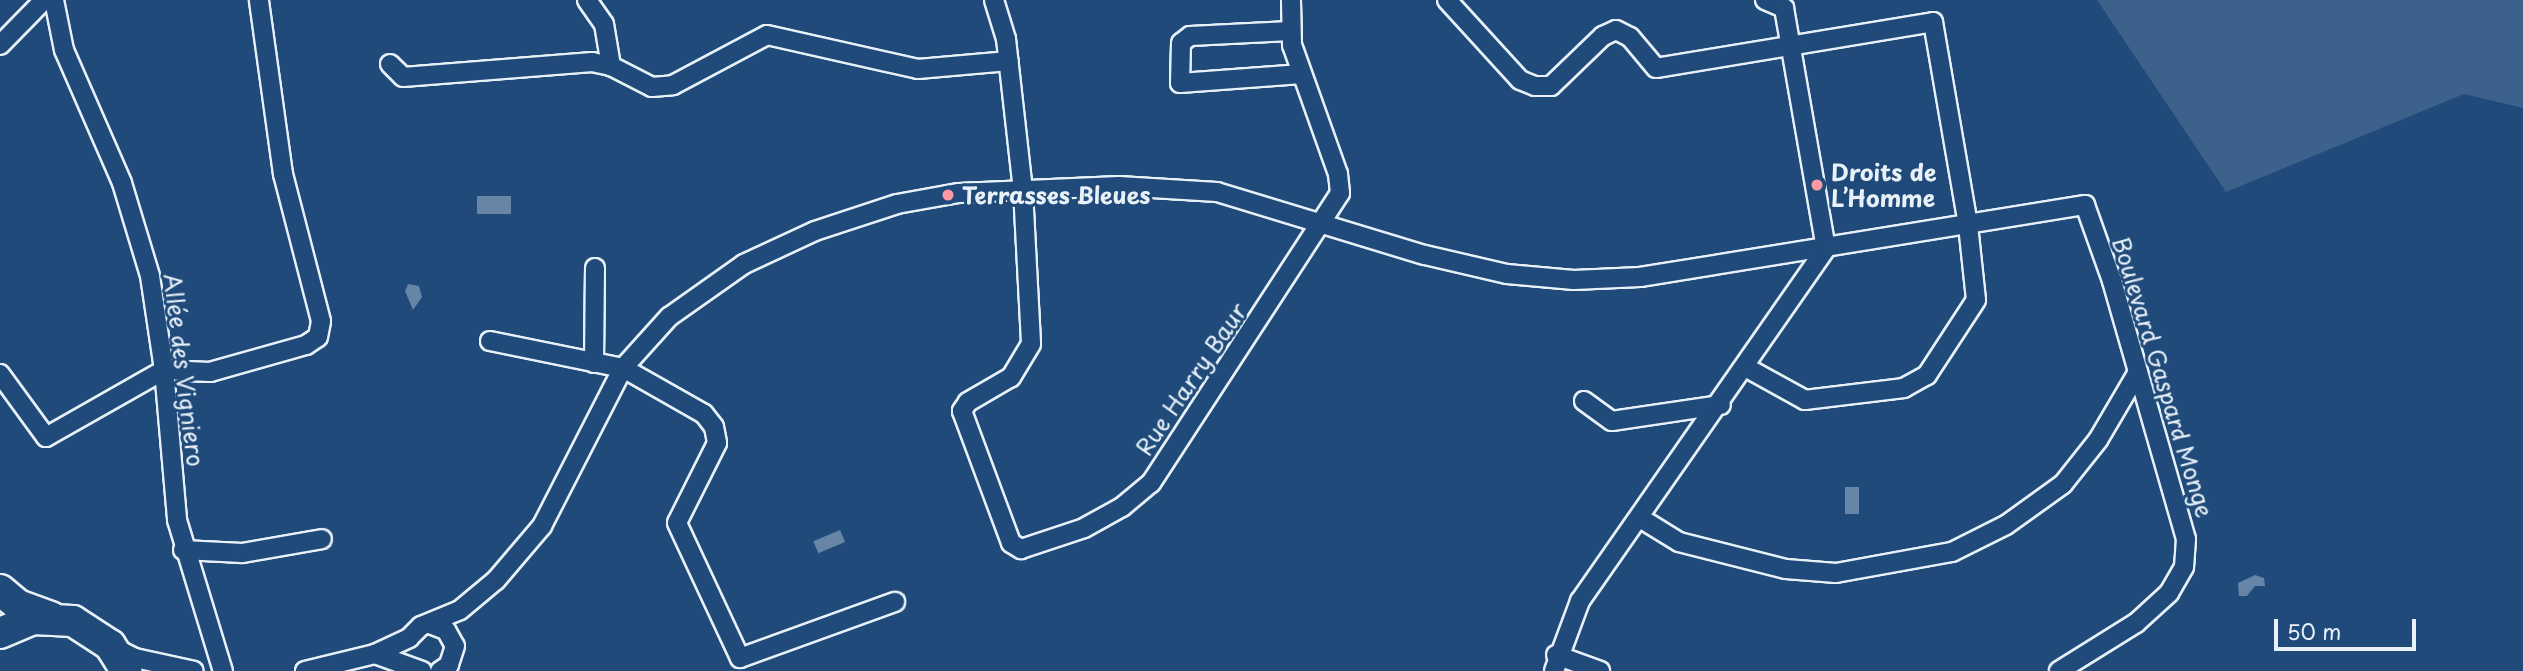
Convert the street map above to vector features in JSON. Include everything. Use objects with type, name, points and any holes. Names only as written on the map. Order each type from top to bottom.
[{"type":"main road","points":[[0,590],[18,605],[51,617],[73,621],[110,645],[126,671]]},
{"type":"main road","points":[[0,633],[15,624],[51,617]]},
{"type":"street","points":[[0,45],[44,0]]},
{"type":"street","name":"Allée des Vigniero","points":[[54,0],[64,50],[134,218],[150,276],[164,370],[183,550],[223,671]]},
{"type":"street","points":[[0,374],[46,437],[164,370],[209,372],[306,345],[318,337],[321,320],[284,174],[260,0]]},
{"type":"street","points":[[587,0],[604,24],[611,66]]},
{"type":"street","points":[[994,0],[1009,61],[1023,190]]},
{"type":"street","points":[[1291,0],[1290,32],[1338,174],[1340,193],[1322,224]]},
{"type":"street","points":[[1447,0],[1520,80],[1535,86],[1551,86],[1603,36],[1616,30],[1630,37],[1656,68],[1791,43],[1933,22],[1968,225],[1976,300],[1927,375],[1904,388],[1805,400],[1747,368]]},
{"type":"street","points":[[1600,671],[1555,663],[1580,601],[1747,368],[1826,248],[1784,8],[1765,0]]},
{"type":"street","points":[[1290,32],[1190,36],[1181,43],[1180,83],[1302,74]]},
{"type":"street","points":[[390,64],[403,77],[592,62],[611,66],[652,87],[673,85],[767,35],[918,69],[1009,61]]},
{"type":"street","points":[[305,671],[375,654],[409,638],[430,624],[460,610],[496,580],[542,526],[622,368],[669,317],[744,264],[815,231],[897,204],[959,192],[1119,186],[1217,192],[1425,256],[1507,274],[1574,280],[1640,277],[1968,225]]},
{"type":"street","name":"Rue Harry Baur","points":[[1023,190],[1031,344],[1011,377],[968,402],[962,411],[1011,543],[1021,549],[1084,528],[1122,507],[1151,483],[1322,224]]},
{"type":"street","name":"Boulevard Gaspard Monge","points":[[1968,225],[2085,205],[2186,539],[2184,567],[2169,593],[2136,623],[2059,671]]},
{"type":"street","points":[[594,363],[595,268]]},
{"type":"street","points":[[490,341],[622,368],[704,414],[714,427],[717,443],[677,523],[740,659],[895,603]]},
{"type":"street","points":[[1640,518],[1679,542],[1786,569],[1836,573],[1952,552],[2006,525],[2063,484],[2098,440],[2137,372]]},
{"type":"street","points":[[1584,401],[1612,421],[1721,405]]},
{"type":"street","points":[[183,550],[242,553],[322,538]]},
{"type":"street","points":[[440,671],[454,654],[460,610]]},
{"type":"street","points":[[430,624],[454,654]]},
{"type":"street","points":[[409,638],[406,648],[417,668]]},
{"type":"street","points":[[110,645],[135,658],[194,671]]},
{"type":"street","points":[[375,654],[417,668]]},
{"type":"shaded area","points":[[2097,0],[2523,0],[2523,108],[2464,94],[2226,192]]},
{"type":"shaded area","points":[[477,196],[511,196],[511,214],[477,214]]},
{"type":"shaded area","points":[[408,284],[419,286],[422,297],[413,310],[405,291]]},
{"type":"shaded area","points":[[1845,487],[1859,487],[1859,514],[1845,514]]},
{"type":"shaded area","points":[[840,530],[845,542],[818,553],[813,541]]},
{"type":"shaded area","points":[[2255,575],[2264,578],[2265,586],[2255,586],[2247,596],[2239,596],[2238,583]]},
{"type":"place","name":"Droits de L’Homme","points":[[1817,185]]},
{"type":"place","name":"Terrasses Bleues","points":[[948,195]]}]
